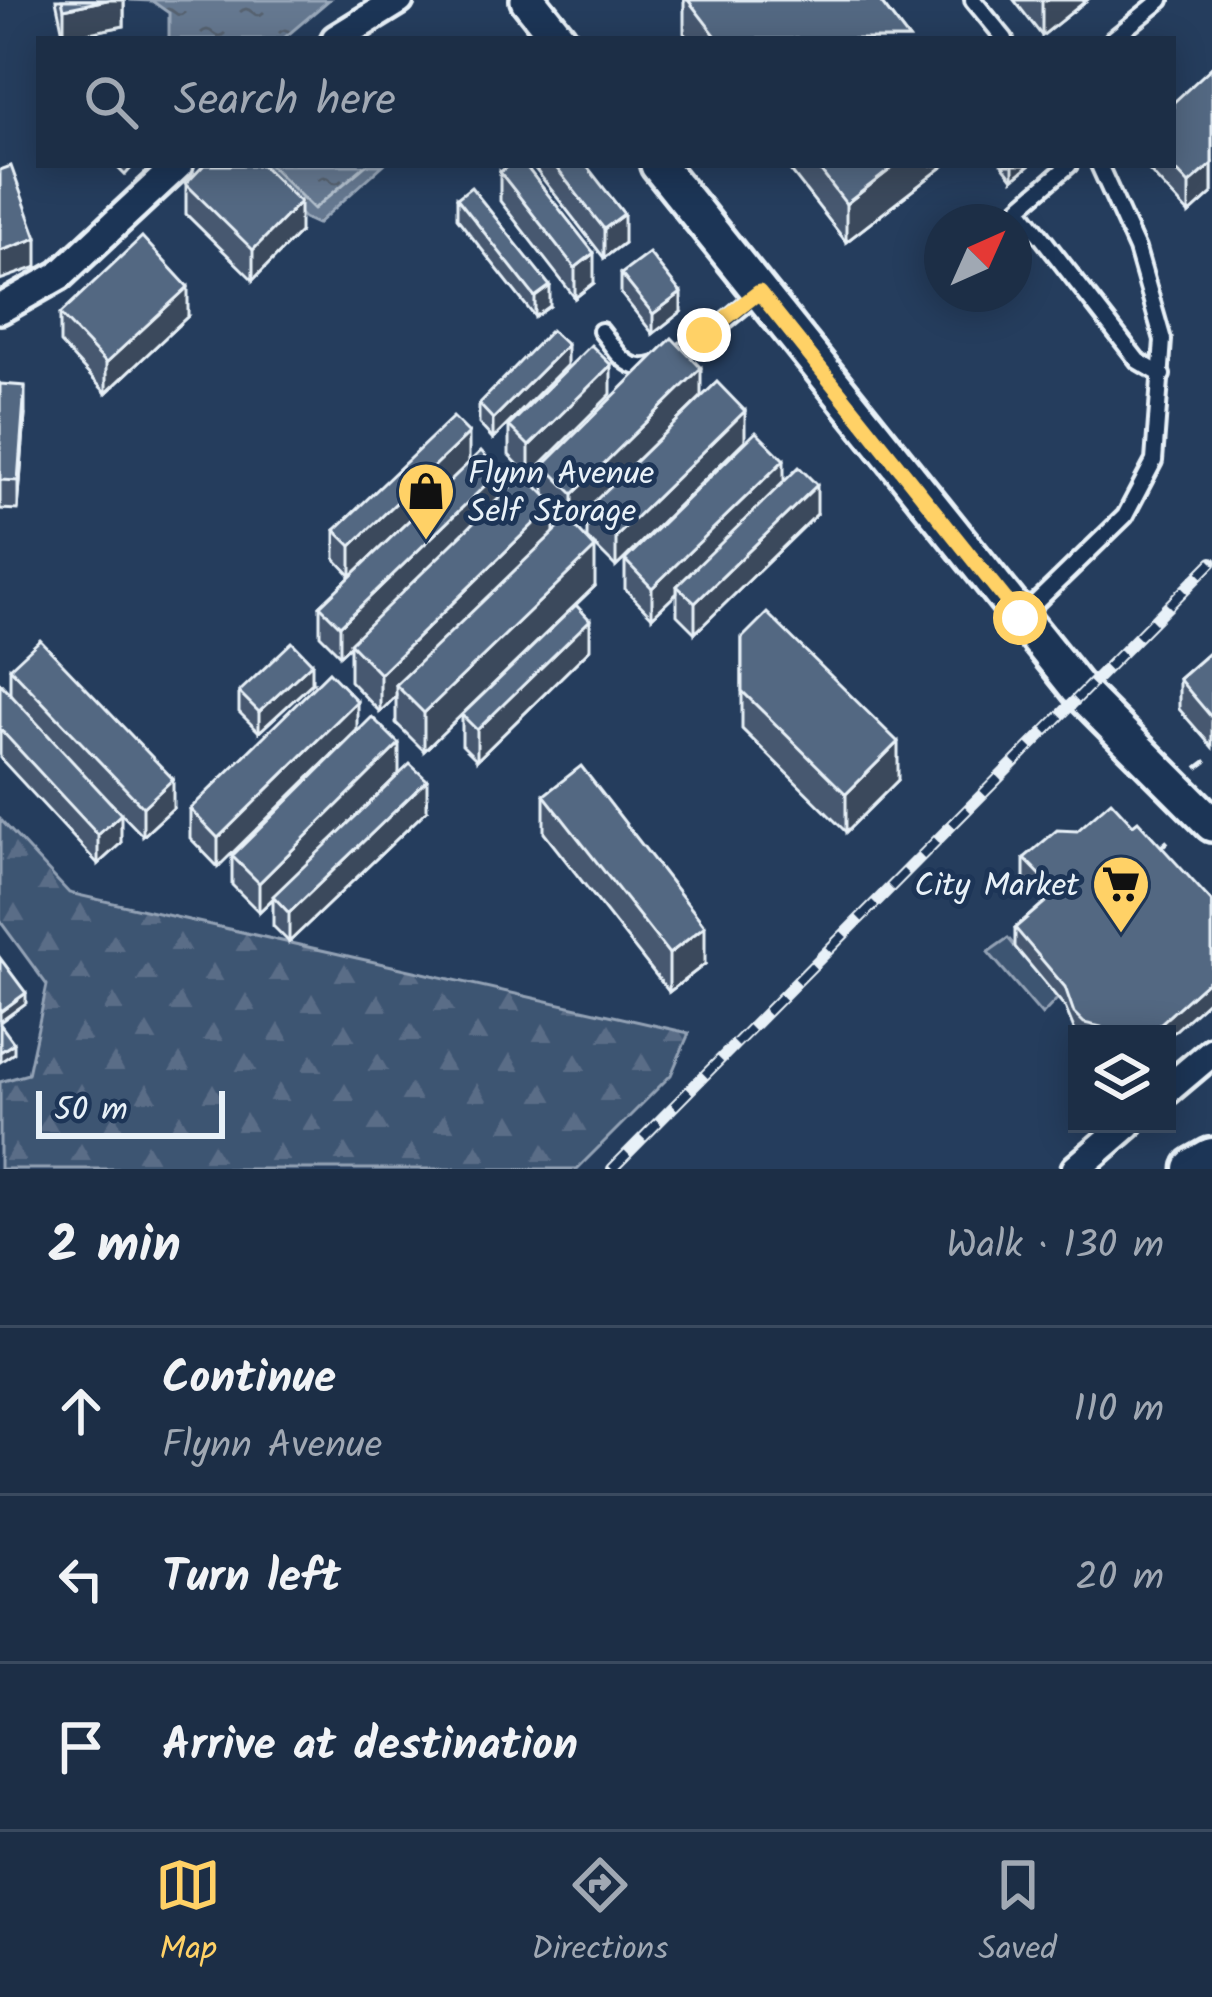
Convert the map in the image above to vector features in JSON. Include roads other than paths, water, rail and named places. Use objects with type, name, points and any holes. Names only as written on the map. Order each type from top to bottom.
[{"type":"main road","points":[[1196,1169],[1212,1160]]},
{"type":"street","points":[[341,36],[399,0]]},
{"type":"street","points":[[528,0],[557,36]]},
{"type":"street","points":[[0,309],[60,275],[175,168]]},
{"type":"street","points":[[660,168],[1082,694],[1212,824]]},
{"type":"street","points":[[1176,1082],[1212,1052]]},
{"type":"street","points":[[1076,1169],[1118,1133]]},
{"type":"lane","points":[[973,0],[1003,36]]},
{"type":"lane","points":[[1117,36],[1161,0]]},
{"type":"lane","points":[[1066,168],[1019,208],[1138,361],[1162,375]]},
{"type":"lane","points":[[1020,618],[1124,516],[1154,461],[1163,340],[1137,249],[1100,168]]},
{"type":"lane","points":[[601,331],[625,360],[648,368],[691,344],[759,292]]},
{"type":"water","points":[[129,0],[329,0],[287,36],[169,36],[169,13],[152,1]]},
{"type":"water","points":[[256,168],[380,168],[317,224],[304,218]]},
{"type":"railway","points":[[612,1169],[1212,562]]},
{"type":"place","name":"Flynn Avenue Self Storage","points":[[426,542]]},
{"type":"place","name":"City Market","points":[[1121,935]]}]
